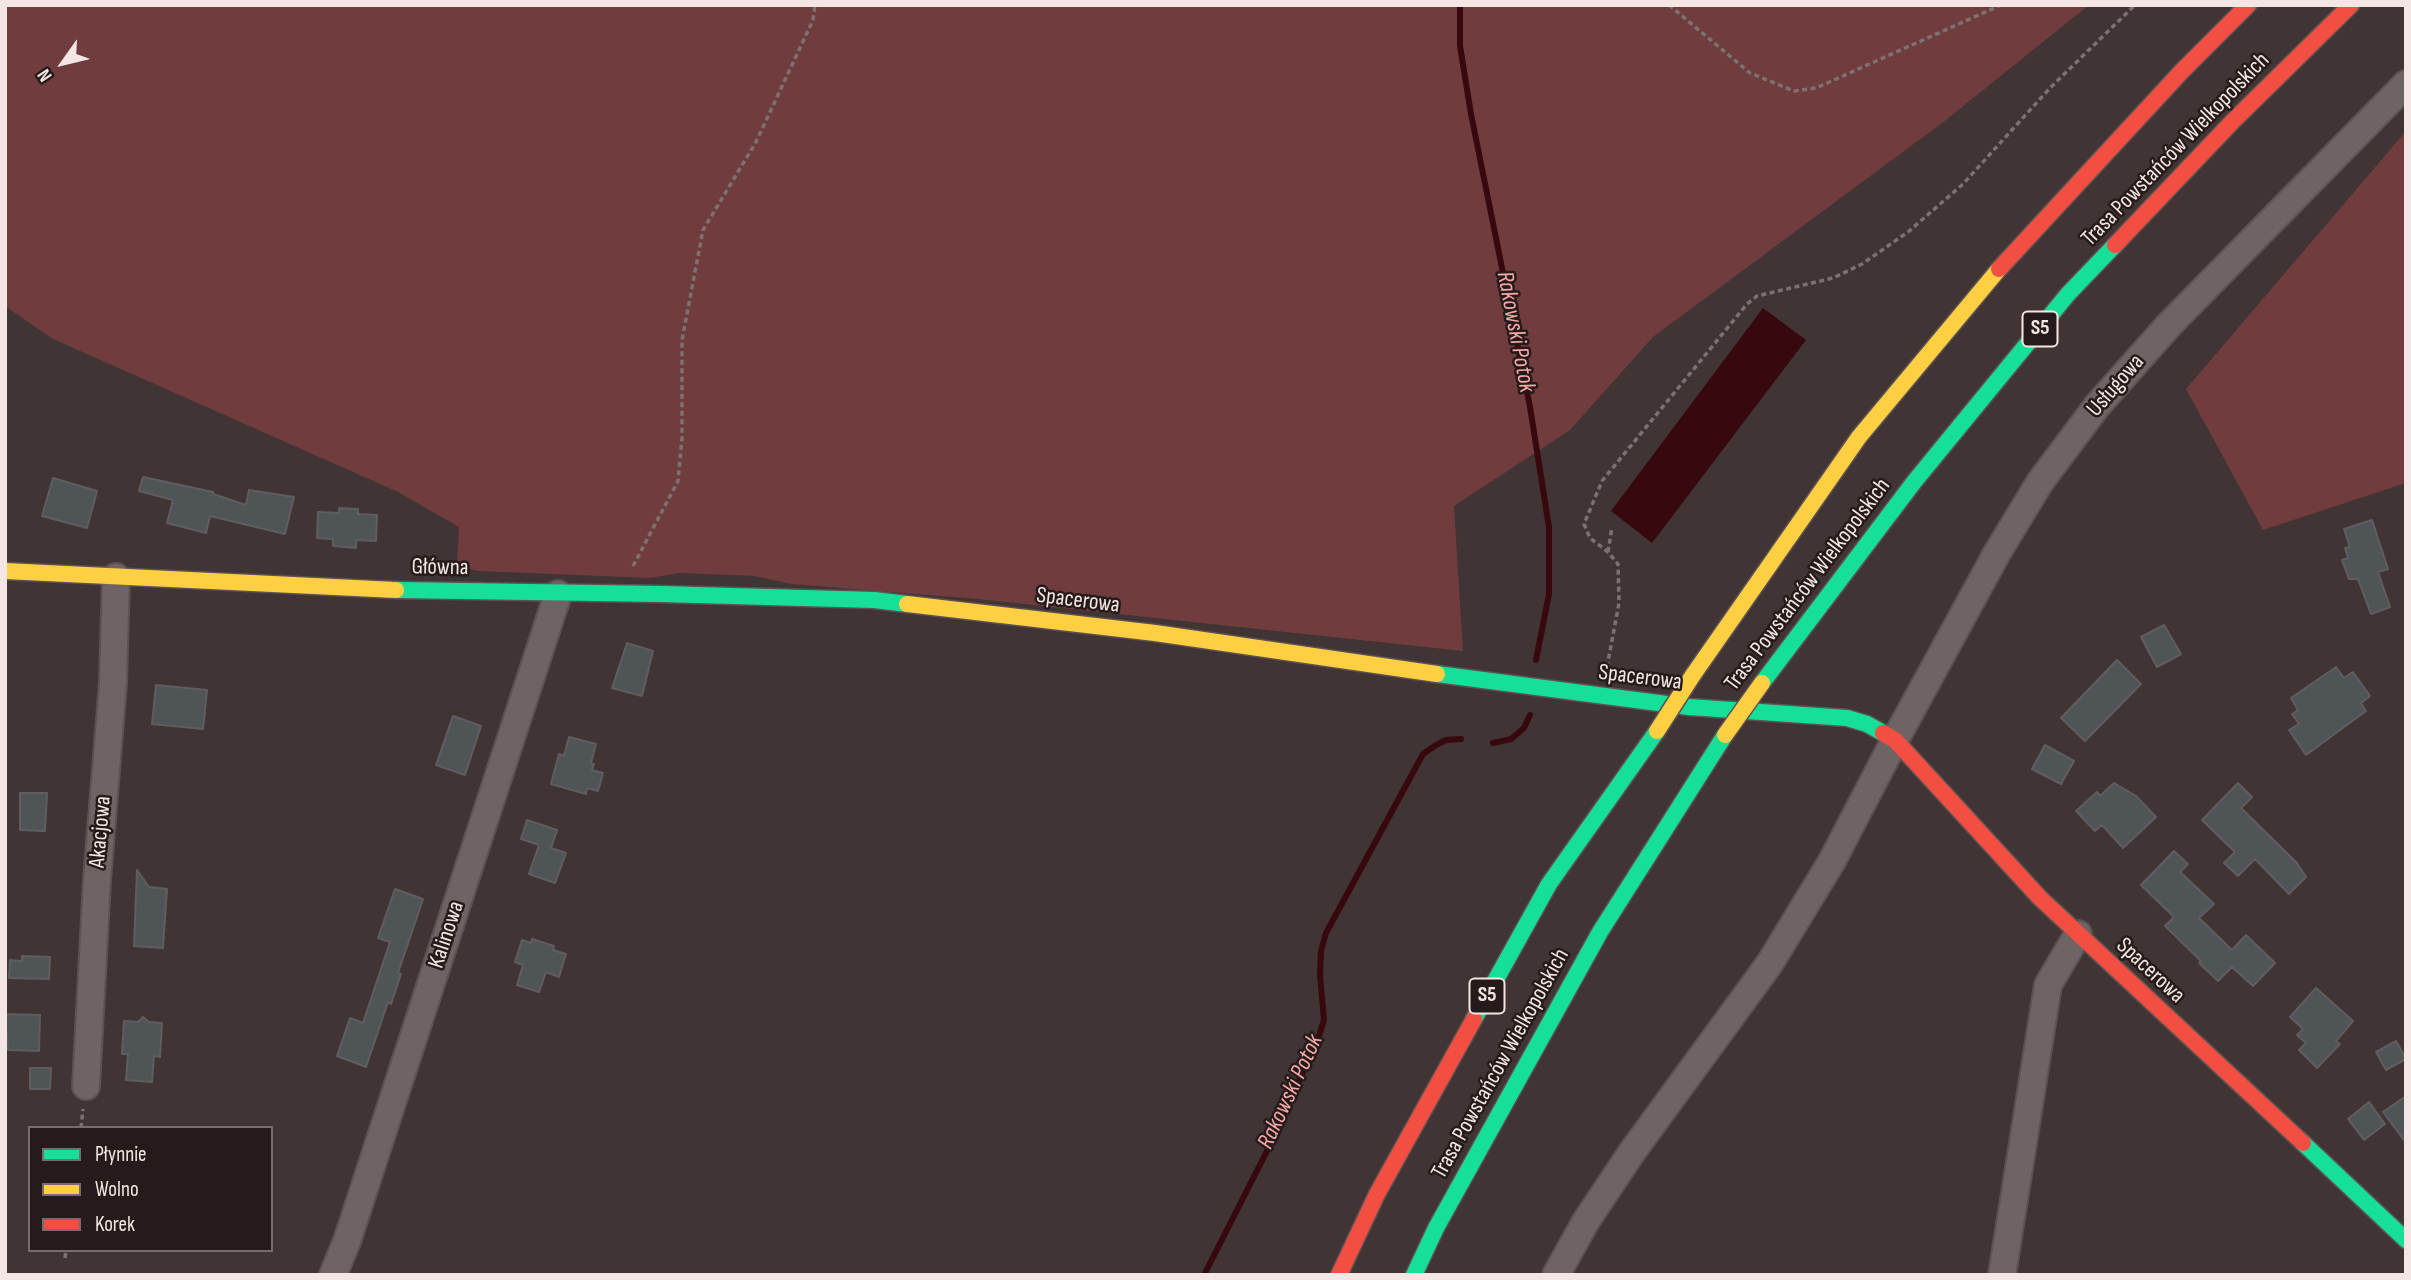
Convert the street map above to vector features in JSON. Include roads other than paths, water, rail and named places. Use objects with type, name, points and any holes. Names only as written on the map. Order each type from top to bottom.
[{"type":"main road","name":"Trasa Powstańców Wielkopolskich","points":[[1339,1275],[1377,1194],[1549,884],[1859,437],[1997,270],[2182,71],[2248,5]]},
{"type":"main road","name":"Trasa Powstańców Wielkopolskich","points":[[1415,1275],[1436,1228],[1600,932],[1725,735],[1762,682],[1914,482],[2068,294],[2233,121],[2351,5]]},
{"type":"main road","name":"Główna","points":[[5,571],[407,591],[874,600]]},
{"type":"main road","name":"Spacerowa","points":[[874,600],[1155,633],[1689,707],[1847,718],[1867,724],[1895,740],[2040,898],[2406,1240]]},
{"type":"street","name":"Usługowa","points":[[1556,1275],[1586,1221],[1632,1152],[1770,962],[1832,861],[1997,554],[2040,482],[2097,406],[2168,326],[2406,83]]},
{"type":"street","name":"Akacjowa","points":[[86,1086],[97,880],[113,683],[116,577]]},
{"type":"street","name":"Kalinowa","points":[[333,1275],[347,1241],[558,594]]},
{"type":"street","points":[[2002,1275],[2048,985],[2078,934]]},
{"type":"waterway","name":"Rakowski Potok","points":[[1460,5],[1460,46],[1471,114],[1530,407],[1549,527],[1549,594],[1536,660]]},
{"type":"waterway","name":"Rakowski Potok","points":[[1493,743],[1511,739],[1524,728],[1530,715]]},
{"type":"waterway","name":"Rakowski Potok","points":[[1204,1275],[1267,1151],[1318,1039],[1324,1020],[1320,975],[1321,951],[1326,933],[1423,754],[1446,740],[1461,739]]}]
